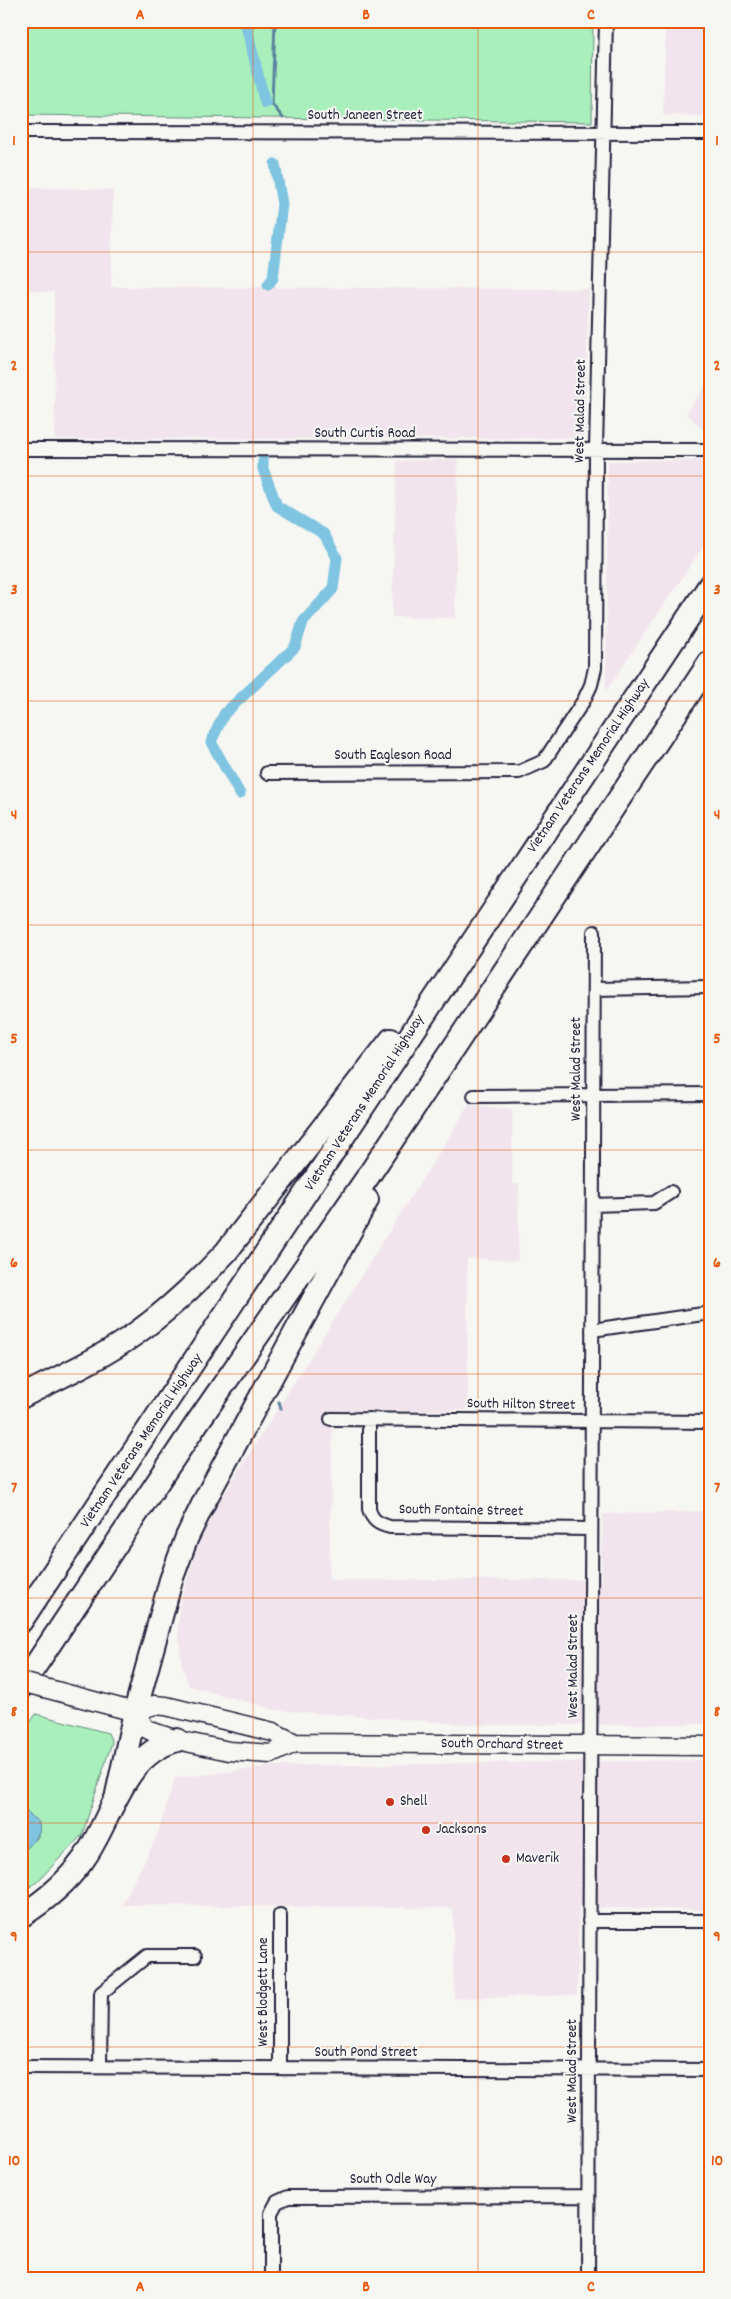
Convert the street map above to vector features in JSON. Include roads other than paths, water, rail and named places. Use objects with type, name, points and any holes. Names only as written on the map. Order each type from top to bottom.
[{"type":"highway","name":"Vietnam Veterans Memorial Highway","points":[[21,1621],[491,911],[710,585]]},
{"type":"highway","points":[[21,1687],[197,1423],[356,1194],[710,662]]},
{"type":"highway","points":[[21,1397],[102,1355],[134,1335],[167,1310],[197,1283],[226,1252],[491,911]]},
{"type":"highway","points":[[117,1794],[135,1712],[171,1580],[187,1537],[206,1498],[432,1078]]},
{"type":"highway","points":[[21,1916],[53,1894],[70,1878],[98,1837],[117,1794],[136,1765],[150,1752],[177,1740]]},
{"type":"main road","points":[[21,1682],[135,1712]]},
{"type":"main road","name":"South Orchard Street","points":[[295,1743],[273,1732],[166,1706],[154,1705],[135,1712],[146,1728],[177,1740],[229,1751],[271,1754],[295,1743],[710,1746]]},
{"type":"street","name":"West Malad Street","points":[[519,772],[544,761],[584,700],[591,685],[595,668],[596,449],[606,21]]},
{"type":"street","name":"South Janeen Street","points":[[21,132],[710,132]]},
{"type":"street","name":"South Curtis Road","points":[[21,449],[710,450]]},
{"type":"street","name":"South Eagleson Road","points":[[267,773],[519,772]]},
{"type":"street","name":"West Malad Street","points":[[588,2278],[594,932]]},
{"type":"street","points":[[594,989],[710,987]]},
{"type":"street","points":[[474,1096],[710,1094]]},
{"type":"street","points":[[593,1205],[654,1203],[671,1192]]},
{"type":"street","points":[[592,1330],[710,1313]]},
{"type":"street","name":"South Hilton Street","points":[[331,1419],[710,1422]]},
{"type":"street","name":"South Fontaine Street","points":[[369,1419],[369,1509],[371,1516],[383,1525],[591,1530]]},
{"type":"street","name":"West Blodgett Lane","points":[[280,1915],[280,2068]]},
{"type":"street","points":[[590,1920],[710,1921]]},
{"type":"street","points":[[100,2067],[100,1994],[147,1956],[195,1956]]},
{"type":"street","name":"South Pond Street","points":[[21,2067],[710,2070]]},
{"type":"street","name":"South Odle Way","points":[[271,2278],[271,2213],[277,2202],[288,2197],[588,2196]]},
{"type":"water","points":[[21,1807],[36,1820],[40,1830],[34,1840],[21,1854]]},
{"type":"waterway","points":[[245,21],[265,103]]},
{"type":"waterway","points":[[275,21],[272,104],[283,118]]},
{"type":"waterway","points":[[268,285],[273,278],[282,204],[275,164]]},
{"type":"waterway","points":[[240,794],[211,742],[224,714],[295,647],[303,622],[333,589],[337,558],[324,534],[277,506],[263,469],[263,461]]},
{"type":"waterway","points":[[279,1402],[281,1409]]},
{"type":"place","name":"Shell","points":[[390,1802]]},
{"type":"place","name":"Jacksons","points":[[426,1830]]},
{"type":"place","name":"Maverik","points":[[506,1859]]}]
